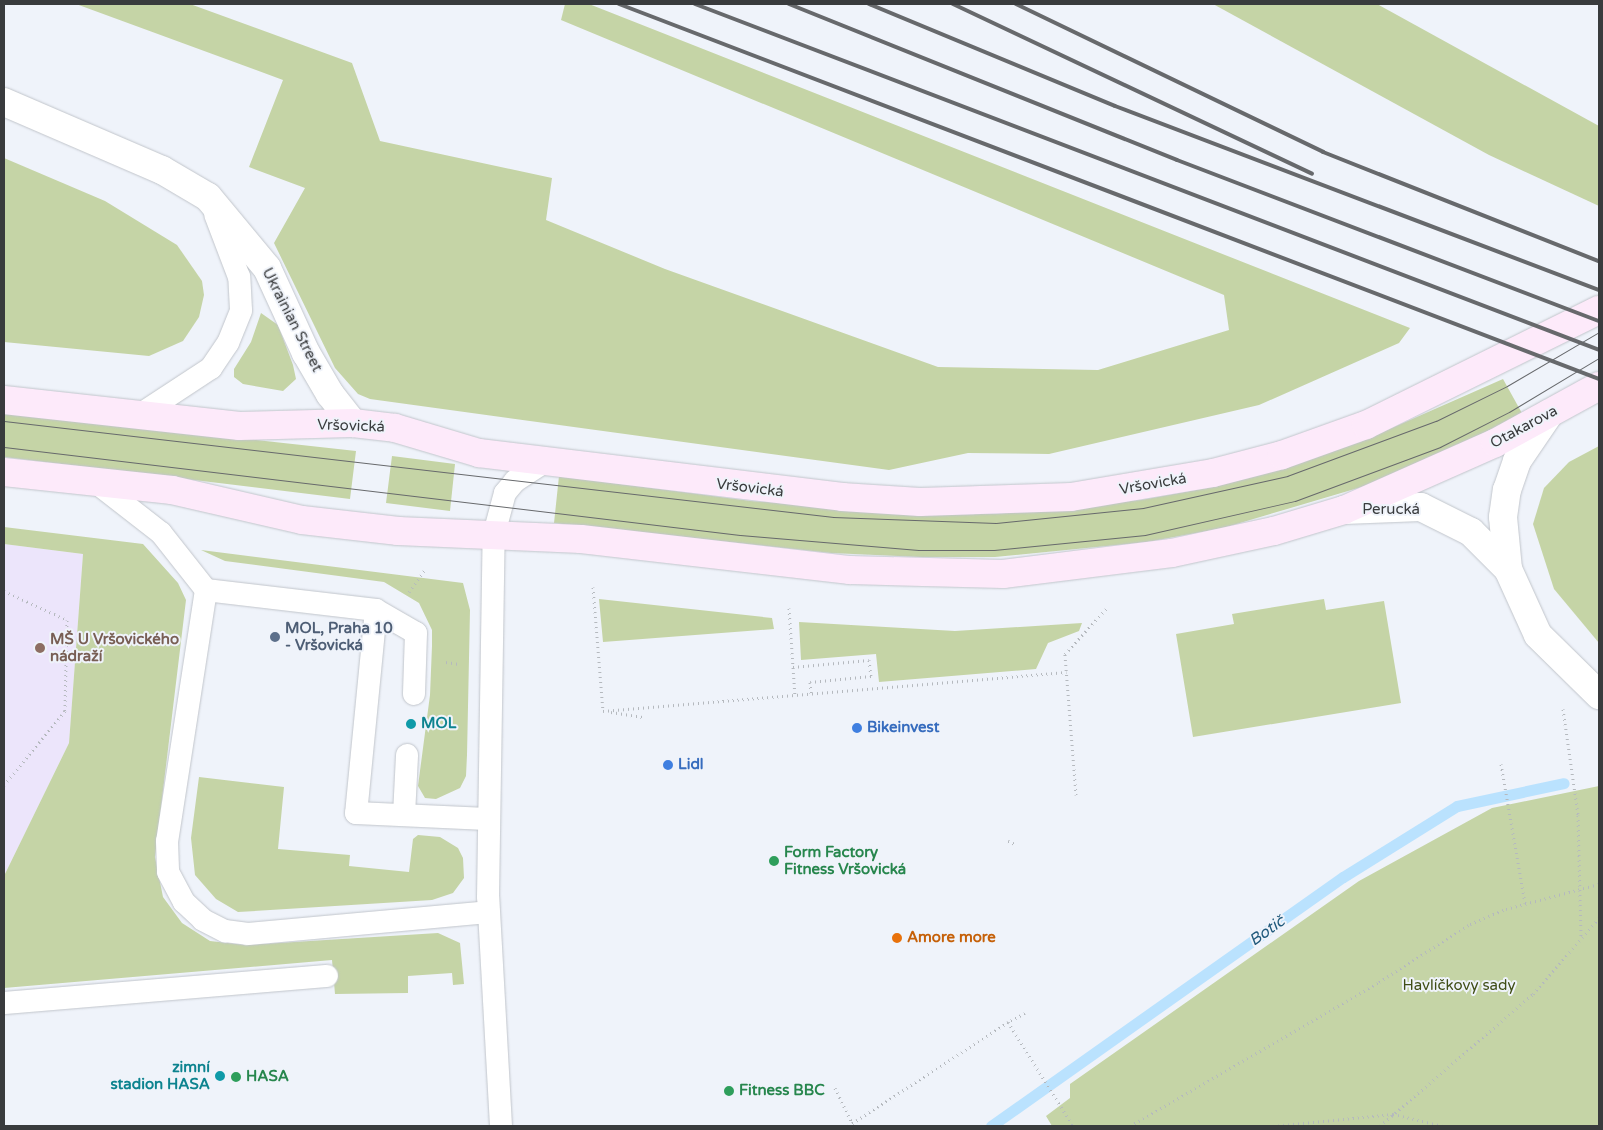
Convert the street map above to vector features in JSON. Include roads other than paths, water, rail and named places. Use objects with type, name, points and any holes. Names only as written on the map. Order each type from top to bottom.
[{"type":"main road","name":"Vršovická","points":[[4,400],[240,426],[353,423],[394,428],[479,453],[842,497],[920,502],[1071,497],[1213,473],[1282,455],[1366,425],[1482,371],[1599,310]]},
{"type":"main road","name":"Otakarova","points":[[1344,510],[1447,466],[1599,386]]},
{"type":"main road","points":[[4,472],[93,480],[172,490],[302,520],[398,531],[581,539],[850,570],[1003,574],[1172,553],[1274,531],[1344,510]]},
{"type":"street","name":"Ukrainian Street","points":[[4,102],[148,164],[208,197],[267,268],[306,353],[330,394],[353,423]]},
{"type":"street","name":"Perucká","points":[[1549,414],[1518,461],[1507,490],[1503,526],[1508,570],[1538,635],[1599,695]]},
{"type":"street","name":"Perucká","points":[[1344,510],[1421,507],[1471,532],[1508,570]]},
{"type":"lane","name":"Ukrainian Street","points":[[141,414],[211,368],[228,343],[241,310],[239,277],[208,197]]},
{"type":"lane","points":[[501,1126],[488,912],[487,819],[494,534],[505,493],[515,481],[544,462]]},
{"type":"lane","points":[[93,480],[161,533],[206,590],[376,610],[416,634],[414,694]]},
{"type":"lane","points":[[206,590],[167,841],[168,872],[184,902],[203,920],[225,931],[248,934],[488,912]]},
{"type":"lane","points":[[376,610],[356,813],[487,819]]},
{"type":"lane","points":[[404,815],[407,755]]},
{"type":"lane","points":[[4,1003],[326,976]]},
{"type":"waterway","name":"Botič","points":[[991,1126],[1343,877],[1457,806],[1564,783]]},
{"type":"tram line","points":[[4,421],[833,517],[996,523],[1143,508],[1287,476],[1436,421],[1507,386],[1599,332]]},
{"type":"tram line","points":[[4,447],[740,535],[918,550],[994,550],[1145,535],[1295,501],[1440,447],[1509,412],[1599,358]]},
{"type":"railway","points":[[619,4],[1599,379]]},
{"type":"railway","points":[[695,4],[1599,350]]},
{"type":"railway","points":[[789,4],[1177,160],[1599,321]]},
{"type":"railway","points":[[869,4],[1115,106],[1599,290]]},
{"type":"railway","points":[[953,4],[1312,174]]},
{"type":"railway","points":[[1016,4],[1323,152],[1599,261]]},
{"type":"place","name":"MOL, Praha 10 - Vršovická","points":[[275,637]]},
{"type":"place","name":"MŠ U Vršovického nádraží","points":[[40,648]]},
{"type":"place","name":"MOL","points":[[411,724]]},
{"type":"place","name":"Bikeinvest","points":[[857,728]]},
{"type":"place","name":"Lidl","points":[[668,765]]},
{"type":"place","name":"Form Factory Fitness Vršovická","points":[[774,861]]},
{"type":"place","name":"Amore more","points":[[897,938]]},
{"type":"place","name":"zimní stadion HASA","points":[[220,1076]]},
{"type":"place","name":"HASA","points":[[236,1077]]},
{"type":"place","name":"Fitness BBC","points":[[729,1091]]},
{"type":"park label","name":"Havlíčkovy sady","points":[[1459,986]]}]
